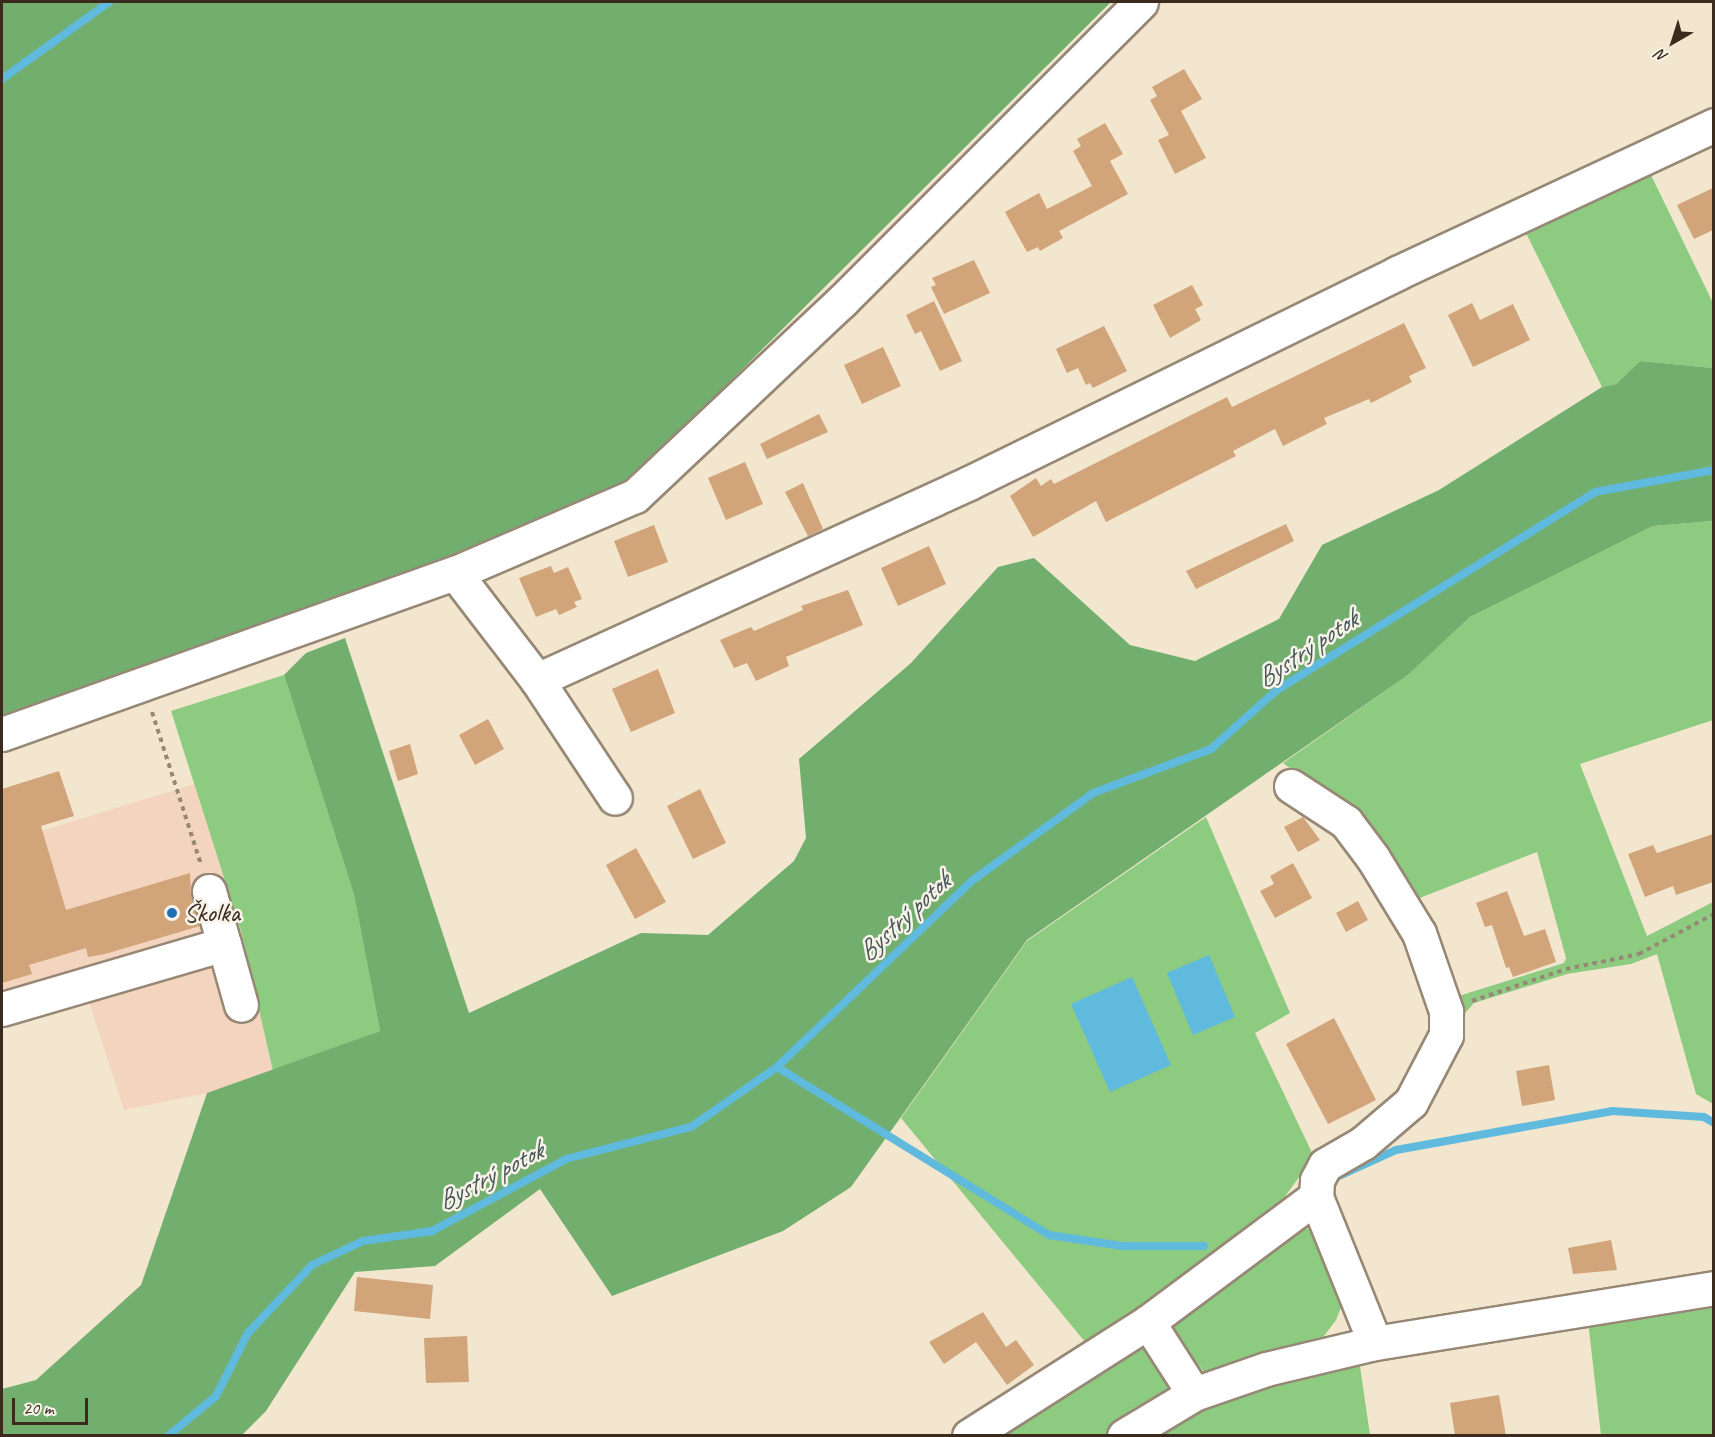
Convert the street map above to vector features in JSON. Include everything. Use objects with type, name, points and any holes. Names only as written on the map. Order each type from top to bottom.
[{"type":"street","points":[[2,734],[142,681],[454,573],[635,496],[841,302],[1141,2]]},
{"type":"street","points":[[537,680],[969,483],[1397,273],[1713,125]]},
{"type":"street","points":[[454,573],[537,680],[615,798]]},
{"type":"street","points":[[1291,786],[1347,822],[1373,858],[1419,933],[1442,993],[1448,1024],[1434,1062],[1411,1102],[1363,1143],[1325,1165],[1317,1180],[1316,1197],[1375,1343]]},
{"type":"street","points":[[209,891],[242,1005]]},
{"type":"street","points":[[2,1009],[224,944]]},
{"type":"street","points":[[969,1436],[1148,1322],[1316,1197]]},
{"type":"street","points":[[1124,1436],[1194,1394],[1266,1369],[1375,1343],[1713,1288]]},
{"type":"street","points":[[1148,1322],[1194,1394]]},
{"type":"path","points":[[142,681],[209,891]]},
{"type":"path","points":[[1448,1024],[1482,995],[1566,969],[1639,954],[1713,914]]},
{"type":"shaded area","points":[[194,784],[241,931],[273,1071],[207,1093],[124,1110],[87,996],[2,1021],[2,843]]},
{"type":"green space","points":[[2,2],[1111,2],[629,482],[451,560],[2,718]]},
{"type":"green space","points":[[1650,173],[1713,303],[1713,368],[1640,361],[1616,384],[1602,387],[1526,233]]},
{"type":"green space","points":[[1640,361],[1713,368],[1713,521],[1653,526],[1470,617],[1408,675],[1027,940],[851,1187],[783,1231],[612,1296],[540,1189],[435,1266],[355,1272],[266,1411],[242,1435],[2,1435],[2,1389],[36,1380],[141,1285],[207,1093],[380,1031],[354,895],[284,675],[306,653],[345,638],[469,1013],[641,933],[708,935],[794,861],[806,838],[799,759],[911,663],[998,567],[1034,558],[1130,645],[1195,661],[1279,619],[1322,545],[1439,490],[1602,387],[1616,384]]},
{"type":"green space","points":[[1713,521],[1713,720],[1580,764],[1647,936],[1713,902],[1713,1104],[1696,1094],[1657,954],[1631,964],[1567,974],[1474,1003],[1458,1021],[1452,998],[1564,963],[1566,958],[1537,852],[1412,901],[1355,817],[1283,763],[1408,675],[1470,617],[1653,526]]},
{"type":"green space","points":[[284,675],[354,895],[380,1031],[273,1071],[241,931],[171,711]]},
{"type":"green space","points":[[1206,817],[1290,1013],[1255,1033],[1314,1157],[1261,1229],[1090,1348],[901,1118],[1027,941]]},
{"type":"green space","points":[[1313,1228],[1342,1305],[1336,1320],[1324,1336],[1308,1345],[1204,1372],[1193,1358],[1182,1353],[1171,1336],[1170,1325],[1296,1230]]},
{"type":"green space","points":[[1713,1299],[1713,1435],[1601,1435],[1588,1321]]},
{"type":"green space","points":[[1140,1341],[1152,1347],[1172,1386],[1156,1404],[1104,1435],[986,1436]]},
{"type":"green space","points":[[1359,1360],[1370,1435],[1152,1436],[1197,1408],[1238,1390]]},
{"type":"water","points":[[1209,955],[1235,1017],[1193,1035],[1167,973]]},
{"type":"water","points":[[1132,977],[1171,1065],[1110,1092],[1071,1004]]},
{"type":"building","points":[[1184,69],[1202,99],[1181,111],[1206,158],[1175,174],[1158,140],[1169,135],[1150,100],[1157,96],[1152,87]]},
{"type":"building","points":[[1105,123],[1123,154],[1110,161],[1128,194],[1059,231],[1063,238],[1040,251],[1038,247],[1027,252],[1005,212],[1039,193],[1047,209],[1092,186],[1073,151],[1081,146],[1077,139]]},
{"type":"building","points":[[1713,188],[1713,230],[1694,239],[1677,205]]},
{"type":"building","points":[[974,260],[990,293],[944,314],[931,287],[936,285],[932,278]]},
{"type":"building","points":[[1192,285],[1203,305],[1195,309],[1201,320],[1170,338],[1153,305]]},
{"type":"building","points":[[934,301],[962,361],[940,371],[921,331],[915,334],[906,315]]},
{"type":"building","points":[[1472,303],[1480,320],[1513,304],[1530,340],[1473,367],[1448,315]]},
{"type":"building","points":[[1404,323],[1426,368],[1409,376],[1412,382],[1371,403],[1369,399],[1324,418],[1327,424],[1283,446],[1275,429],[1233,451],[1236,456],[1106,522],[1096,501],[1033,537],[1010,496],[1036,478],[1041,486],[1051,479],[1054,484],[1227,397],[1232,407]]},
{"type":"building","points":[[1104,326],[1127,371],[1093,388],[1090,383],[1086,385],[1078,368],[1067,373],[1056,349]]},
{"type":"building","points":[[883,347],[901,386],[862,404],[844,365]]},
{"type":"building","points":[[819,414],[828,432],[767,459],[760,444]]},
{"type":"building","points":[[745,462],[763,504],[726,520],[708,478]]},
{"type":"building","points":[[803,483],[823,529],[808,536],[785,492]]},
{"type":"building","points":[[1286,524],[1294,541],[1196,589],[1186,571]]},
{"type":"building","points":[[654,525],[668,562],[628,577],[614,541]]},
{"type":"building","points":[[929,546],[946,584],[898,606],[881,568]]},
{"type":"building","points":[[551,566],[554,573],[568,567],[582,599],[574,602],[577,607],[559,615],[556,609],[536,617],[519,578]]},
{"type":"building","points":[[848,590],[863,625],[786,657],[789,666],[756,681],[747,663],[734,668],[720,640],[751,627],[754,631],[803,610],[801,606]]},
{"type":"building","points":[[658,669],[675,713],[631,732],[612,689]]},
{"type":"building","points":[[488,719],[504,749],[475,765],[459,735]]},
{"type":"building","points":[[410,744],[418,774],[398,781],[389,751]]},
{"type":"building","points":[[59,771],[74,816],[41,826],[66,910],[190,873],[191,896],[200,926],[105,954],[88,957],[86,948],[29,965],[32,974],[2,983],[2,789]]},
{"type":"building","points":[[700,789],[726,843],[693,859],[667,806]]},
{"type":"building","points":[[1303,817],[1320,840],[1298,852],[1284,827]]},
{"type":"building","points":[[1713,834],[1713,882],[1676,895],[1673,886],[1645,897],[1628,854],[1653,845],[1657,853]]},
{"type":"building","points":[[636,848],[666,902],[635,919],[606,865]]},
{"type":"building","points":[[1293,863],[1312,898],[1275,918],[1260,891],[1274,884],[1270,876]]},
{"type":"building","points":[[1507,891],[1524,936],[1545,929],[1556,962],[1513,977],[1509,967],[1506,968],[1492,925],[1485,927],[1476,903]]},
{"type":"building","points":[[1358,901],[1368,920],[1346,932],[1336,913]]},
{"type":"building","points":[[1334,1018],[1376,1100],[1328,1124],[1286,1044]]},
{"type":"building","points":[[1549,1065],[1555,1100],[1522,1106],[1516,1071]]},
{"type":"building","points":[[1611,1240],[1617,1270],[1573,1274],[1568,1248]]},
{"type":"building","points":[[357,1277],[433,1285],[430,1319],[354,1311]]},
{"type":"building","points":[[983,1312],[1006,1347],[1016,1340],[1034,1365],[1007,1385],[976,1342],[944,1364],[929,1342]]},
{"type":"building","points":[[467,1336],[469,1382],[426,1383],[424,1338]]},
{"type":"building","points":[[1499,1395],[1506,1436],[1455,1436],[1450,1403]]},
{"type":"waterway","points":[[2,79],[109,2]]},
{"type":"waterway","name":"Bystrý potok","points":[[168,1436],[216,1396],[248,1333],[312,1265],[363,1241],[432,1231],[566,1159],[691,1127],[777,1067],[973,880],[1093,793],[1211,749],[1277,690],[1595,492],[1714,470]]},
{"type":"waterway","points":[[777,1067],[1049,1235],[1122,1246],[1204,1246]]},
{"type":"waterway","points":[[1332,1179],[1396,1150],[1612,1111],[1704,1117],[1714,1123]]},
{"type":"place","name":"Školka","points":[[172,913]]}]
